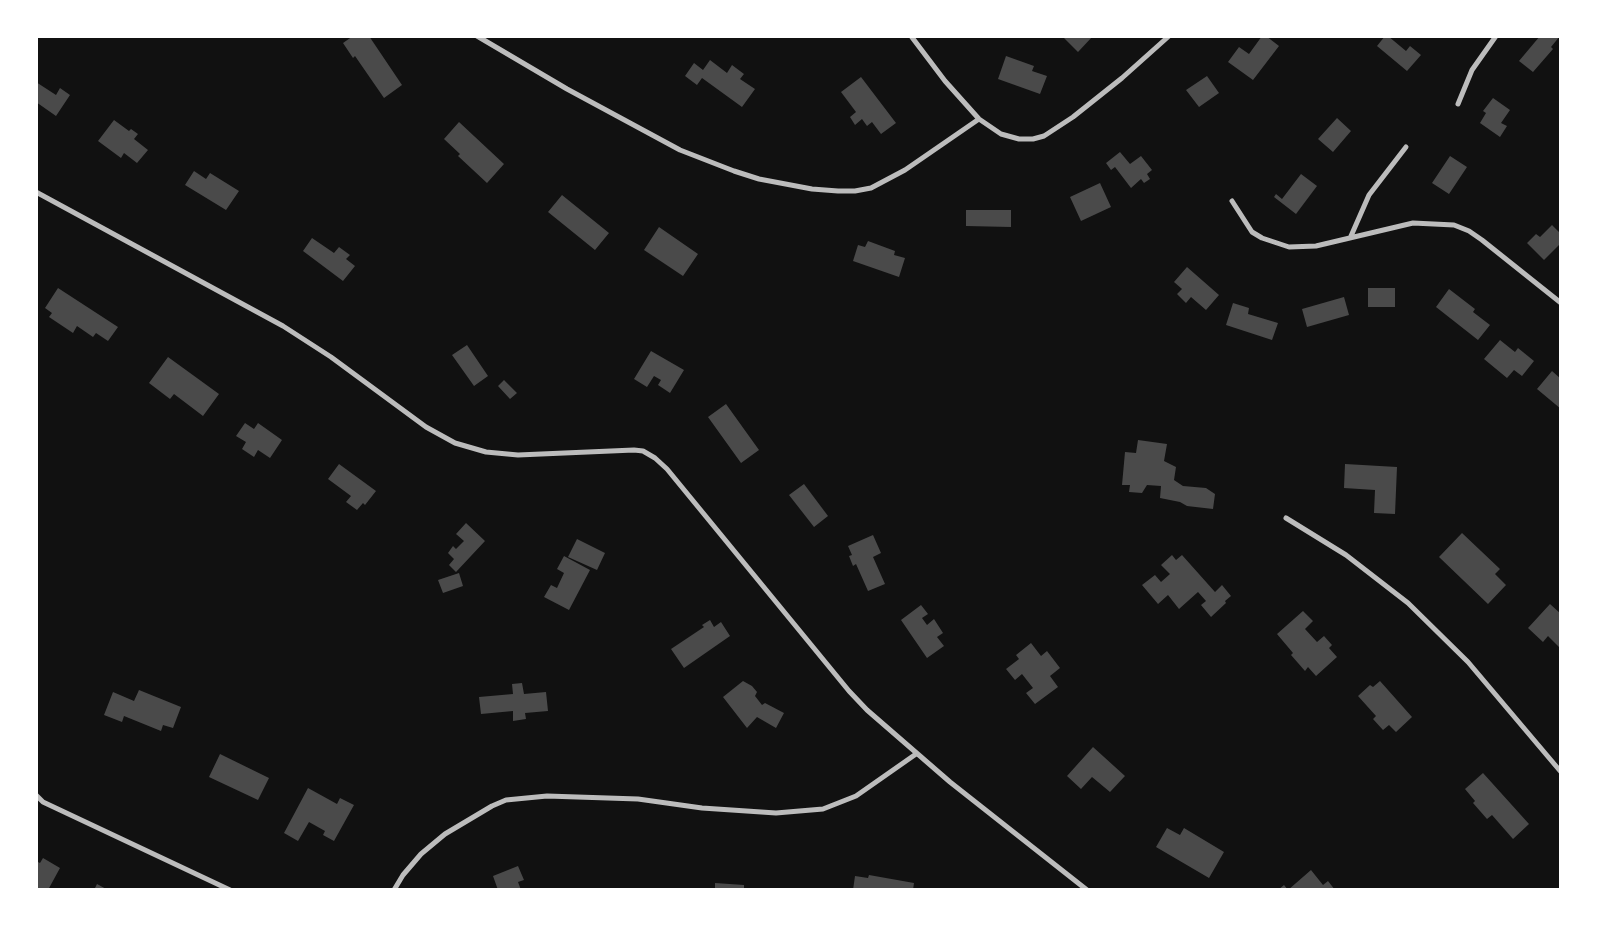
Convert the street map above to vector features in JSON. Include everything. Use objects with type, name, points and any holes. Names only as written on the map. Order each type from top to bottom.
[{"type":"street","points":[[477,36],[576,94],[680,150],[751,176],[812,189],[846,191],[871,188],[905,170],[979,119]]},
{"type":"street","points":[[911,36],[945,81],[979,119],[1001,134],[1019,139],[1044,136],[1072,117],[1169,36]]},
{"type":"street","points":[[1458,104],[1472,70],[1496,36]]},
{"type":"street","points":[[1351,236],[1369,195],[1406,147]]},
{"type":"street","points":[[36,192],[283,326],[331,357],[426,427],[455,443],[486,452],[518,454],[634,450],[643,451],[655,458],[675,478],[867,710],[916,754],[1087,890]]},
{"type":"street","points":[[1232,201],[1252,232],[1276,244],[1289,247],[1309,246],[1413,223],[1431,222],[1454,225],[1482,240],[1561,303]]},
{"type":"street","points":[[1286,518],[1346,555],[1408,603],[1468,662],[1561,772]]},
{"type":"street","points":[[394,890],[403,875],[421,854],[445,834],[506,800],[547,796],[638,799],[776,813],[823,808],[856,796],[916,754]]},
{"type":"street","points":[[36,795],[43,802],[230,890]]},
{"type":"building","points":[[353,36],[369,36],[402,85],[384,98],[355,56],[353,58],[343,43]]},
{"type":"building","points":[[1066,36],[1093,36],[1078,52],[1064,38]]},
{"type":"building","points":[[1262,36],[1266,36],[1279,46],[1253,80],[1228,62],[1239,47],[1249,54]]},
{"type":"building","points":[[1385,36],[1406,51],[1410,46],[1421,55],[1407,71],[1377,46]]},
{"type":"building","points":[[1540,36],[1560,36],[1551,47],[1553,49],[1533,72],[1519,61]]},
{"type":"building","points":[[1006,56],[1034,66],[1032,71],[1047,76],[1040,94],[998,79]]},
{"type":"building","points":[[710,60],[727,73],[732,65],[744,74],[740,79],[755,89],[742,107],[702,78],[697,85],[685,76],[694,63],[703,70]]},
{"type":"building","points":[[1207,76],[1219,93],[1199,107],[1186,90]]},
{"type":"building","points":[[861,77],[896,123],[881,134],[872,122],[867,126],[862,119],[855,125],[850,117],[856,112],[841,92]]},
{"type":"building","points":[[36,82],[56,95],[60,88],[70,95],[56,116],[36,102]]},
{"type":"building","points":[[1493,98],[1510,110],[1501,123],[1507,126],[1500,137],[1480,123],[1486,113],[1483,111]]},
{"type":"building","points":[[1337,118],[1351,131],[1333,152],[1318,139]]},
{"type":"building","points":[[114,120],[129,131],[131,129],[138,134],[134,139],[148,150],[137,163],[124,153],[121,158],[98,141]]},
{"type":"building","points":[[459,122],[504,164],[487,183],[458,156],[460,154],[444,139]]},
{"type":"building","points":[[1120,152],[1130,164],[1141,156],[1152,170],[1147,174],[1150,179],[1144,183],[1141,179],[1131,188],[1115,167],[1111,170],[1106,163]]},
{"type":"building","points":[[1450,156],[1467,167],[1449,194],[1432,183]]},
{"type":"building","points":[[194,171],[206,179],[210,173],[239,191],[226,210],[185,185]]},
{"type":"building","points":[[1301,174],[1317,186],[1296,214],[1274,197],[1276,194],[1282,199]]},
{"type":"building","points":[[1100,183],[1111,207],[1081,221],[1070,197]]},
{"type":"building","points":[[562,195],[609,233],[595,250],[548,212]]},
{"type":"building","points":[[966,210],[1011,210],[1011,227],[966,226]]},
{"type":"building","points":[[1552,225],[1561,234],[1561,243],[1544,260],[1527,243],[1536,234],[1540,237]]},
{"type":"building","points":[[659,227],[698,254],[683,276],[644,250]]},
{"type":"building","points":[[312,238],[334,253],[339,247],[350,255],[346,259],[355,266],[343,281],[303,251]]},
{"type":"building","points":[[868,241],[895,251],[894,255],[905,258],[899,277],[853,261],[858,245],[865,247]]},
{"type":"building","points":[[1187,267],[1219,295],[1206,310],[1191,297],[1186,303],[1177,294],[1182,289],[1174,282]]},
{"type":"building","points":[[58,288],[118,327],[108,341],[96,333],[93,337],[77,326],[73,333],[49,317],[52,313],[45,308]]},
{"type":"building","points":[[1368,288],[1395,288],[1395,307],[1368,307]]},
{"type":"building","points":[[1449,289],[1475,309],[1473,312],[1490,325],[1478,340],[1436,307]]},
{"type":"building","points":[[1344,297],[1349,315],[1307,327],[1302,309]]},
{"type":"building","points":[[1233,303],[1249,308],[1248,314],[1278,323],[1272,340],[1226,325]]},
{"type":"building","points":[[1500,340],[1515,352],[1518,348],[1534,361],[1522,376],[1514,370],[1507,378],[1484,359]]},
{"type":"building","points":[[467,345],[488,376],[474,386],[452,355]]},
{"type":"building","points":[[651,351],[684,370],[670,393],[658,385],[661,380],[654,376],[647,387],[634,379]]},
{"type":"building","points":[[168,357],[219,394],[203,416],[174,394],[170,399],[149,383]]},
{"type":"building","points":[[1552,371],[1561,379],[1561,409],[1537,389]]},
{"type":"building","points":[[504,380],[517,393],[510,399],[498,386]]},
{"type":"building","points":[[726,404],[759,450],[741,463],[708,417]]},
{"type":"building","points":[[245,423],[254,429],[258,423],[282,440],[270,458],[258,450],[254,457],[242,449],[246,442],[236,436]]},
{"type":"building","points":[[1138,440],[1167,444],[1164,461],[1176,467],[1174,480],[1183,486],[1206,488],[1215,494],[1213,509],[1187,506],[1180,502],[1160,498],[1161,486],[1147,485],[1142,493],[1129,492],[1130,485],[1122,485],[1125,452],[1136,453]]},
{"type":"building","points":[[339,464],[376,491],[365,505],[363,503],[357,510],[346,502],[351,496],[328,479]]},
{"type":"building","points":[[1345,464],[1397,467],[1395,514],[1374,513],[1375,490],[1344,488]]},
{"type":"building","points":[[804,484],[828,516],[814,527],[789,495]]},
{"type":"building","points":[[466,523],[485,541],[456,572],[449,565],[454,559],[448,553],[453,546],[456,549],[464,541],[456,534]]},
{"type":"building","points":[[1462,533],[1500,569],[1495,574],[1506,585],[1488,604],[1439,557]]},
{"type":"building","points":[[873,535],[881,553],[873,557],[885,584],[868,591],[856,564],[853,566],[848,546]]},
{"type":"building","points":[[577,539],[605,553],[597,570],[568,557]]},
{"type":"building","points":[[1172,555],[1176,560],[1182,555],[1215,592],[1222,585],[1231,596],[1211,617],[1201,605],[1206,601],[1198,592],[1179,609],[1168,595],[1158,604],[1142,585],[1155,575],[1161,582],[1170,574],[1161,565]]},
{"type":"building","points":[[564,556],[590,570],[569,610],[544,597],[551,585],[557,588],[564,573],[557,569]]},
{"type":"building","points":[[459,573],[463,586],[443,593],[438,580]]},
{"type":"building","points":[[1550,604],[1561,614],[1561,649],[1548,636],[1543,642],[1528,628]]},
{"type":"building","points":[[921,605],[928,614],[922,618],[927,625],[934,619],[943,633],[937,637],[944,646],[927,658],[901,620]]},
{"type":"building","points":[[1303,611],[1313,621],[1305,629],[1317,642],[1324,636],[1332,645],[1329,648],[1337,657],[1316,676],[1308,667],[1305,671],[1277,634]]},
{"type":"building","points":[[710,620],[714,627],[721,622],[730,636],[684,668],[671,649],[704,627],[702,625]]},
{"type":"building","points":[[1031,643],[1041,656],[1047,651],[1060,668],[1050,676],[1058,687],[1035,704],[1026,693],[1033,688],[1022,674],[1015,680],[1006,669],[1019,659],[1016,655]]},
{"type":"building","points":[[743,681],[757,692],[755,696],[762,705],[765,703],[784,713],[776,728],[757,717],[747,728],[723,697]]},
{"type":"building","points":[[1380,681],[1412,717],[1396,732],[1389,725],[1383,730],[1373,719],[1376,716],[1358,696],[1370,685],[1373,687]]},
{"type":"building","points":[[522,683],[524,694],[546,692],[548,711],[525,713],[526,719],[513,721],[513,711],[481,714],[479,697],[513,694],[512,684]]},
{"type":"building","points":[[139,690],[181,707],[173,728],[163,725],[161,731],[124,716],[122,722],[104,715],[113,692],[134,701]]},
{"type":"building","points":[[1093,747],[1125,776],[1110,792],[1092,777],[1081,789],[1067,776]]},
{"type":"building","points":[[220,754],[269,778],[258,800],[209,777]]},
{"type":"building","points":[[1483,773],[1529,824],[1513,839],[1492,815],[1487,819],[1473,803],[1475,801],[1465,789]]},
{"type":"building","points":[[308,788],[337,804],[340,798],[354,805],[334,841],[323,835],[325,831],[309,822],[298,841],[284,833]]},
{"type":"building","points":[[1167,828],[1180,835],[1184,828],[1224,852],[1209,878],[1156,847]]},
{"type":"building","points":[[43,858],[60,868],[48,890],[36,890],[36,861],[40,863]]},
{"type":"building","points":[[518,866],[524,880],[518,882],[521,890],[498,890],[493,876]]},
{"type":"building","points":[[1311,870],[1323,885],[1328,881],[1335,890],[1288,890]]},
{"type":"building","points":[[869,875],[914,883],[913,890],[853,890],[855,876],[868,878]]},
{"type":"building","points":[[715,883],[744,885],[744,890],[715,890]]},
{"type":"building","points":[[97,884],[108,890],[94,890]]},
{"type":"building","points":[[1284,885],[1288,890],[1278,890]]}]
